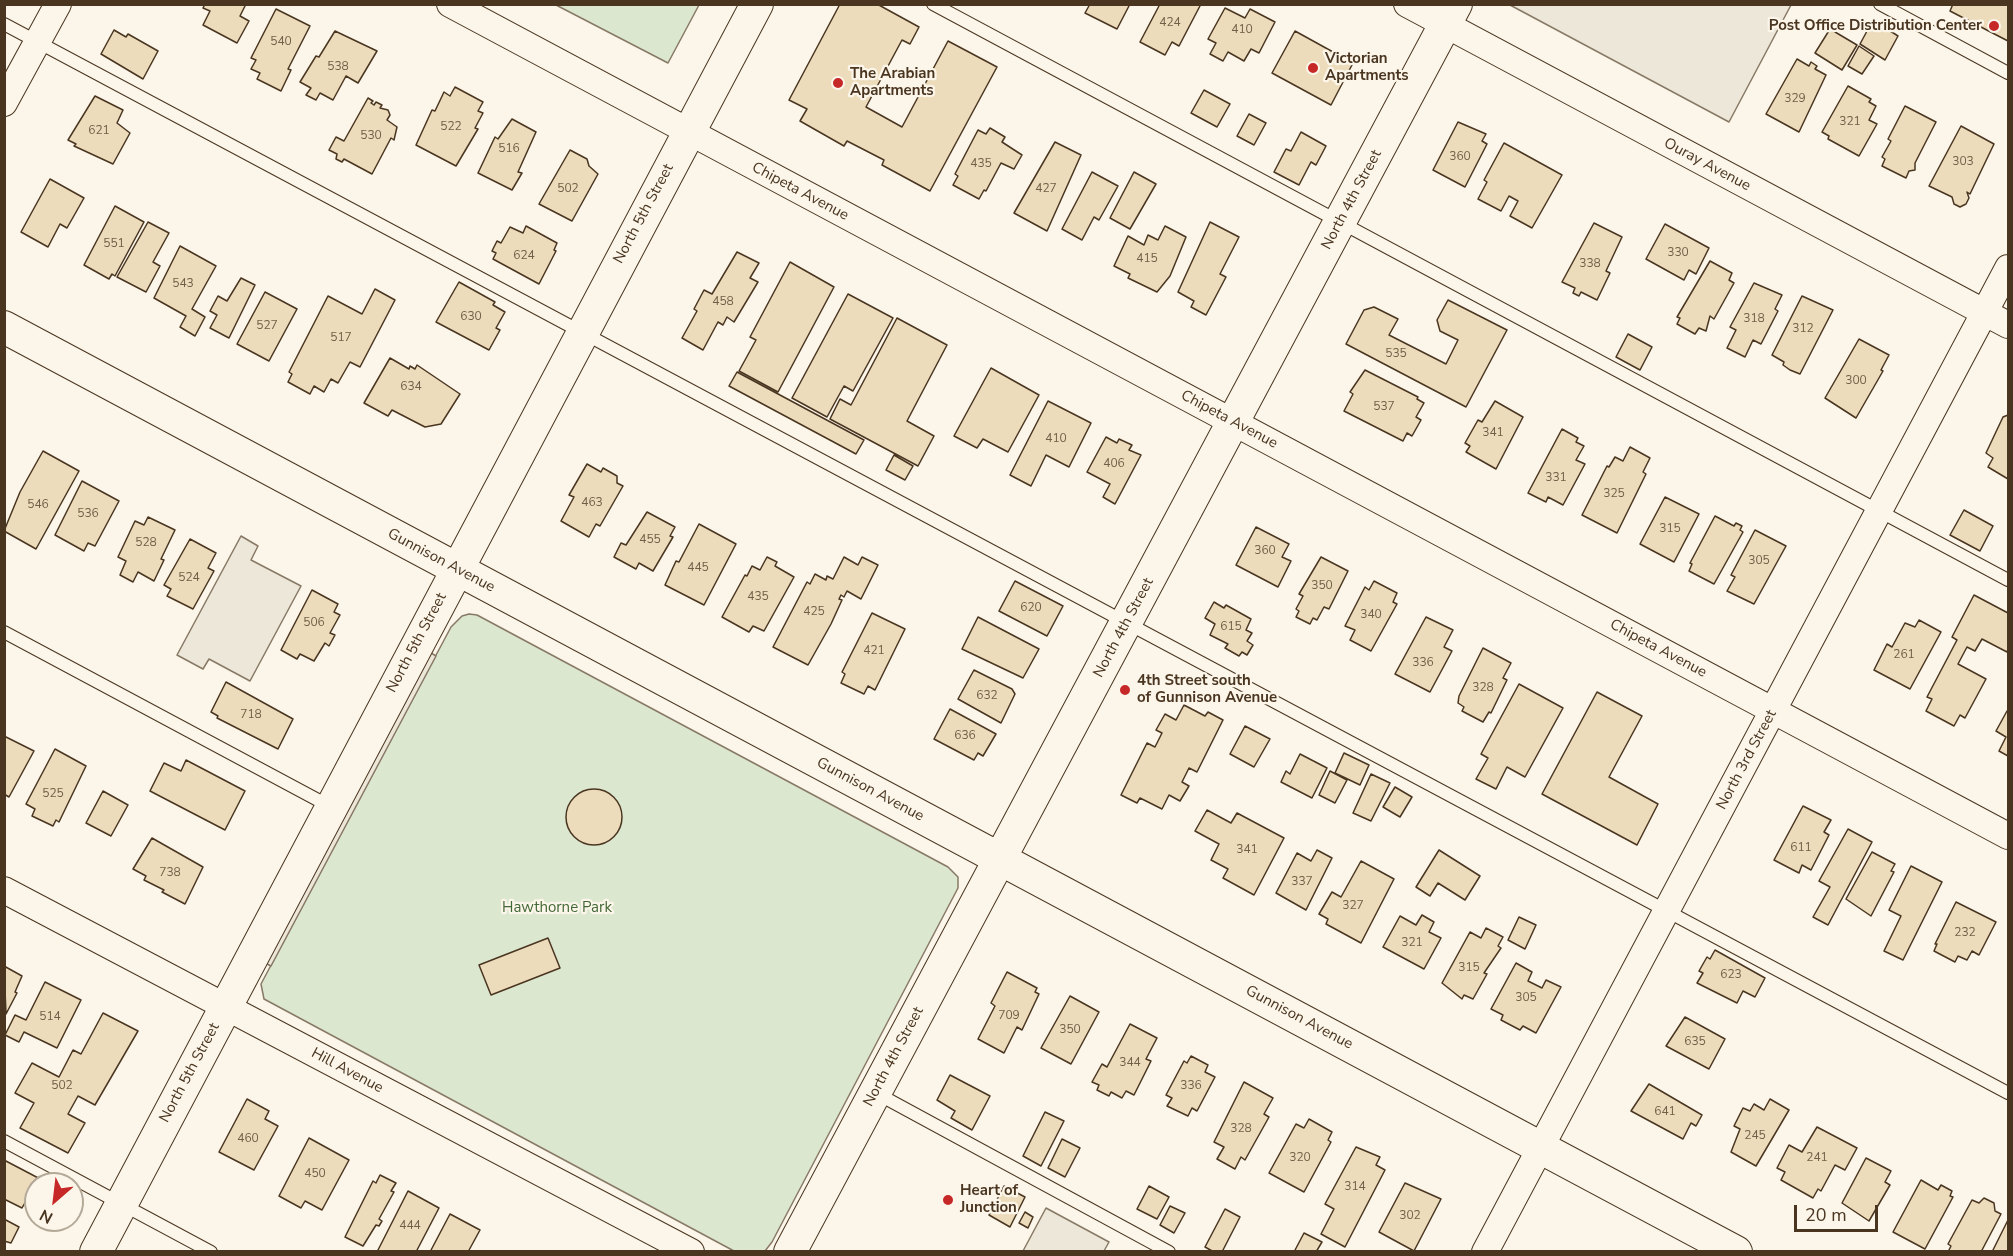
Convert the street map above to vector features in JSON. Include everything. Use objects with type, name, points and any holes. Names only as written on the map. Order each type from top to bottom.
[{"type":"street","points":[[4,103],[58,4]]},
{"type":"street","name":"Chipeta Avenue","points":[[450,4],[2008,836]]},
{"type":"street","name":"North 5th Street","points":[[96,1251],[757,4]]},
{"type":"street","name":"Ouray Avenue","points":[[1407,4],[1451,15],[2008,325]]},
{"type":"street","name":"North 4th Street","points":[[790,1251],[1451,15]]},
{"type":"street","name":"North 3rd Street","points":[[1485,1251],[2008,268]]},
{"type":"street","name":"Gunnison Avenue","points":[[4,327],[1736,1251]]},
{"type":"street","name":"Hill Avenue","points":[[4,890],[691,1251]]},
{"type":"lane","points":[[933,4],[2008,580]]},
{"type":"lane","points":[[1880,4],[2008,73]]},
{"type":"lane","points":[[4,24],[2008,1093]]},
{"type":"lane","points":[[4,632],[331,807]]},
{"type":"lane","points":[[875,1093],[1169,1251]]},
{"type":"lane","points":[[4,1141],[211,1251]]},
{"type":"green space","points":[[556,5],[699,5],[668,63]]},
{"type":"green space","name":"Hawthorne Park","points":[[477,615],[948,867],[958,877],[958,888],[772,1242],[765,1251],[734,1251],[264,999],[261,984],[451,627],[462,616]]},
{"type":"shaded area","points":[[1510,4],[1791,5],[1729,122]]},
{"type":"shaded area","points":[[241,536],[258,546],[251,560],[301,586],[250,681],[209,659],[203,669],[177,655]]},
{"type":"shaded area","points":[[428,651],[436,656],[271,966],[263,962]]},
{"type":"shaded area","points":[[1046,1208],[1109,1242],[1104,1251],[1023,1251]]},
{"type":"building","points":[[205,4],[246,4],[240,16],[249,21],[237,43],[203,25],[210,11],[203,8]]},
{"type":"building","name":"The Arabian Apartments","points":[[840,4],[877,4],[919,27],[910,44],[902,40],[866,107],[902,127],[948,41],[997,67],[930,191],[882,165],[884,160],[847,141],[844,146],[800,121],[807,109],[789,100]]},
{"type":"building","points":[[1090,4],[1130,4],[1117,29],[1085,13]]},
{"type":"building","points":[[1160,4],[1201,4],[1179,46],[1172,42],[1165,55],[1140,42]]},
{"type":"building","name":"Post Office Distribution Center","points":[[1953,4],[2008,4],[2008,41],[1950,11]]},
{"type":"building","points":[[1225,8],[1245,18],[1250,9],[1275,22],[1259,53],[1251,49],[1244,61],[1228,52],[1223,61],[1210,54],[1216,43],[1208,39]]},
{"type":"building","points":[[276,9],[310,26],[288,69],[291,70],[281,91],[257,79],[260,73],[251,69],[256,60],[251,58]]},
{"type":"building","points":[[1873,20],[1898,36],[1885,60],[1860,44]]},
{"type":"building","points":[[1830,29],[1857,45],[1842,70],[1815,53]]},
{"type":"building","points":[[114,30],[126,37],[128,34],[158,51],[143,79],[101,54]]},
{"type":"building","points":[[335,31],[377,51],[358,83],[346,76],[333,100],[320,93],[316,100],[306,95],[311,88],[300,82]]},
{"type":"building","name":"Victorian Apartments","points":[[1295,31],[1353,63],[1331,105],[1272,73]]},
{"type":"building","points":[[1859,46],[1874,56],[1862,74],[1848,66]]},
{"type":"building","points":[[1797,59],[1809,66],[1811,62],[1817,66],[1815,69],[1826,75],[1799,132],[1766,114]]},
{"type":"building","points":[[1848,86],[1871,99],[1869,102],[1876,106],[1869,120],[1877,124],[1859,156],[1828,139],[1829,136],[1822,132]]},
{"type":"building","points":[[455,87],[483,102],[478,111],[483,113],[475,128],[478,129],[456,166],[416,145],[432,110],[435,111],[444,92],[450,96]]},
{"type":"building","points":[[1204,90],[1230,104],[1217,127],[1191,113]]},
{"type":"building","points":[[95,96],[123,110],[117,123],[130,133],[113,164],[74,146],[76,144],[68,140]]},
{"type":"building","points":[[368,98],[373,101],[371,103],[374,105],[376,102],[382,105],[380,108],[388,110],[390,115],[387,120],[397,127],[394,140],[391,138],[372,174],[344,159],[342,162],[336,159],[337,154],[329,150],[336,137],[344,141]]},
{"type":"building","points":[[1905,106],[1936,122],[1915,163],[1915,170],[1909,171],[1906,178],[1882,166],[1885,159],[1882,157],[1891,141],[1888,139]]},
{"type":"building","points":[[1249,114],[1266,123],[1254,145],[1237,136]]},
{"type":"building","points":[[512,119],[536,132],[518,172],[522,173],[512,190],[478,173],[495,137],[498,139]]},
{"type":"building","points":[[1458,122],[1486,134],[1482,141],[1487,144],[1465,187],[1433,170]]},
{"type":"building","points":[[1961,126],[1994,144],[1970,194],[1967,192],[1969,198],[1966,204],[1960,207],[1954,204],[1952,197],[1929,186]]},
{"type":"building","points":[[990,128],[1005,137],[1002,142],[1022,155],[1014,169],[1001,163],[986,191],[984,190],[979,199],[953,185],[958,176],[955,174],[978,130],[986,134]]},
{"type":"building","points":[[1301,132],[1326,146],[1316,165],[1311,162],[1299,185],[1274,172],[1286,149],[1291,151]]},
{"type":"building","points":[[1055,142],[1081,155],[1047,231],[1014,213]]},
{"type":"building","points":[[1504,143],[1562,175],[1532,228],[1510,216],[1518,201],[1509,196],[1501,211],[1478,199],[1487,182],[1484,180]]},
{"type":"building","points":[[570,150],[587,159],[589,166],[598,174],[572,221],[539,204]]},
{"type":"building","points":[[1092,172],[1118,186],[1099,220],[1094,217],[1082,240],[1062,229]]},
{"type":"building","points":[[1134,172],[1156,184],[1130,229],[1110,218]]},
{"type":"building","points":[[50,179],[84,198],[67,228],[60,224],[48,247],[21,232]]},
{"type":"building","points":[[115,206],[144,222],[115,276],[112,274],[109,279],[84,265]]},
{"type":"building","points":[[148,222],[169,233],[153,262],[160,266],[146,292],[117,277]]},
{"type":"building","points":[[1210,222],[1239,237],[1220,274],[1226,277],[1206,315],[1191,307],[1194,301],[1178,292]]},
{"type":"building","points":[[1594,223],[1622,237],[1606,271],[1610,273],[1597,300],[1581,292],[1579,296],[1573,293],[1575,288],[1562,282]]},
{"type":"building","points":[[1665,224],[1709,248],[1696,274],[1689,270],[1684,280],[1646,259]]},
{"type":"building","points":[[526,226],[557,243],[554,250],[556,251],[539,284],[493,259],[496,253],[492,251],[497,241],[501,243],[510,227],[523,233]]},
{"type":"building","points":[[1165,226],[1186,237],[1170,276],[1157,292],[1128,278],[1130,274],[1114,266],[1128,236],[1144,245],[1148,235],[1158,240]]},
{"type":"building","points":[[180,246],[216,266],[192,309],[205,317],[195,336],[180,327],[186,316],[154,298]]},
{"type":"building","points":[[737,252],[759,263],[750,278],[758,282],[734,322],[727,317],[723,325],[718,322],[703,350],[682,338],[697,311],[694,309],[704,290],[712,294]]},
{"type":"building","points":[[1710,261],[1732,273],[1729,280],[1734,283],[1714,319],[1710,316],[1706,331],[1699,328],[1695,334],[1677,324],[1680,318],[1677,317]]},
{"type":"building","points":[[790,262],[834,287],[778,392],[739,371],[756,340],[750,337]]},
{"type":"building","points":[[241,278],[255,285],[229,338],[210,328],[217,315],[210,311],[218,296],[227,301]]},
{"type":"building","points":[[459,282],[495,302],[493,305],[505,312],[496,328],[500,330],[489,350],[436,322]]},
{"type":"building","points":[[1754,283],[1782,295],[1775,309],[1778,311],[1761,344],[1753,340],[1745,357],[1727,348],[1736,330],[1730,327]]},
{"type":"building","points":[[375,289],[395,300],[360,367],[350,362],[338,383],[331,379],[324,392],[314,386],[310,394],[288,382],[292,374],[289,372],[328,296],[362,314]]},
{"type":"building","points":[[265,292],[297,309],[269,361],[237,344]]},
{"type":"building","points":[[848,294],[893,318],[853,391],[844,386],[827,417],[792,398]]},
{"type":"building","points":[[1802,296],[1833,310],[1800,374],[1790,370],[1783,365],[1784,362],[1772,355]]},
{"type":"building","points":[[1448,300],[1507,330],[1466,407],[1346,344],[1364,310],[1374,307],[1398,319],[1389,335],[1446,364],[1458,340],[1440,331],[1437,320]]},
{"type":"building","points":[[897,318],[947,345],[907,421],[934,436],[918,466],[830,419],[840,399],[851,405]]},
{"type":"building","points":[[1628,334],[1652,347],[1640,370],[1616,357]]},
{"type":"building","points":[[1859,339],[1889,355],[1881,370],[1883,371],[1856,418],[1825,398]]},
{"type":"building","points":[[390,358],[409,369],[410,366],[415,369],[417,365],[460,394],[441,424],[425,427],[392,410],[388,416],[364,403]]},
{"type":"building","points":[[991,368],[1039,395],[1008,452],[983,439],[977,448],[954,436]]},
{"type":"building","points":[[1365,370],[1418,397],[1417,399],[1424,403],[1416,417],[1421,420],[1412,436],[1407,433],[1403,441],[1344,411],[1353,394],[1350,392]]},
{"type":"building","points":[[737,372],[864,440],[856,454],[729,386]]},
{"type":"building","points":[[1048,401],[1091,423],[1069,467],[1046,455],[1031,486],[1010,475]]},
{"type":"building","points":[[1495,401],[1523,417],[1496,469],[1466,452],[1470,446],[1465,443],[1478,420],[1482,422]]},
{"type":"building","points":[[2008,415],[2008,479],[1988,467],[1993,458],[1986,453],[2003,417]]},
{"type":"building","points":[[1562,429],[1578,438],[1576,442],[1584,446],[1576,460],[1585,464],[1563,505],[1548,497],[1546,502],[1528,493]]},
{"type":"building","points":[[1106,437],[1117,443],[1119,439],[1132,445],[1129,450],[1141,455],[1115,504],[1103,497],[1110,484],[1087,472]]},
{"type":"building","points":[[1630,447],[1650,458],[1643,472],[1646,474],[1617,533],[1582,515],[1607,466],[1609,467],[1615,457],[1623,461]]},
{"type":"building","points":[[43,451],[79,471],[36,549],[4,531],[20,492]]},
{"type":"building","points":[[894,455],[913,466],[905,480],[886,470]]},
{"type":"building","points":[[587,464],[601,472],[603,468],[617,476],[617,483],[623,486],[600,526],[596,524],[589,537],[561,521],[574,497],[569,495]]},
{"type":"building","points":[[82,481],[119,501],[95,546],[88,543],[84,551],[55,535]]},
{"type":"building","points":[[1665,497],[1699,514],[1674,562],[1640,544]]},
{"type":"building","points":[[1964,510],[1993,526],[1980,551],[1950,535]]},
{"type":"building","points":[[647,512],[675,527],[670,536],[673,537],[653,571],[639,563],[636,569],[614,557],[621,543],[626,545]]},
{"type":"building","points":[[1715,516],[1734,526],[1736,523],[1742,526],[1740,530],[1743,532],[1714,584],[1689,571],[1692,564],[1690,563]]},
{"type":"building","points":[[148,517],[175,530],[161,559],[164,560],[154,581],[138,572],[133,582],[120,575],[126,561],[118,557],[135,521],[144,525]]},
{"type":"building","points":[[699,524],[736,544],[704,605],[665,585],[676,561],[679,562]]},
{"type":"building","points":[[1256,527],[1289,544],[1282,557],[1291,561],[1278,587],[1236,565]]},
{"type":"building","points":[[1755,530],[1786,546],[1754,604],[1727,591],[1735,577],[1731,575]]},
{"type":"building","points":[[190,539],[216,553],[208,568],[214,571],[193,609],[167,596],[171,589],[164,585]]},
{"type":"building","points":[[767,557],[777,562],[775,566],[794,577],[764,631],[753,626],[749,632],[722,617],[745,575],[747,576],[752,566],[760,570]]},
{"type":"building","points":[[844,557],[858,565],[862,557],[878,565],[861,599],[847,591],[844,597],[841,595],[839,599],[842,600],[831,624],[808,665],[773,647],[807,582],[810,584],[815,574],[826,580],[827,576],[833,579]]},
{"type":"building","points":[[1321,557],[1348,571],[1329,609],[1324,607],[1317,620],[1313,618],[1310,624],[1296,617],[1299,611],[1296,609],[1303,596],[1299,594]]},
{"type":"building","points":[[1015,581],[1063,606],[1047,636],[999,611]]},
{"type":"building","points":[[1374,581],[1397,593],[1393,602],[1397,604],[1371,651],[1350,640],[1355,630],[1345,626],[1365,587],[1369,590]]},
{"type":"building","points":[[312,590],[338,604],[334,612],[340,615],[330,633],[335,635],[329,646],[325,643],[314,661],[300,654],[297,659],[281,650]]},
{"type":"building","points":[[1974,595],[2008,613],[2008,649],[2007,652],[1982,639],[1975,651],[1967,647],[1958,664],[1986,679],[1965,718],[1960,715],[1954,726],[1926,711],[1932,699],[1927,697],[1957,640],[1952,637]]},
{"type":"building","points":[[1214,602],[1224,608],[1226,605],[1251,619],[1246,630],[1252,633],[1247,641],[1253,645],[1247,655],[1242,652],[1239,656],[1225,648],[1228,644],[1210,635],[1215,624],[1205,618]]},
{"type":"building","points":[[872,613],[905,629],[875,690],[868,686],[864,694],[841,683],[845,674],[842,672]]},
{"type":"building","points":[[978,617],[1039,649],[1023,678],[962,649]]},
{"type":"building","points":[[1426,617],[1453,630],[1444,647],[1452,651],[1430,692],[1395,674]]},
{"type":"building","points":[[1919,620],[1941,632],[1910,689],[1874,670],[1887,644],[1892,647],[1905,623],[1915,627]]},
{"type":"building","points":[[1483,648],[1511,663],[1503,678],[1507,680],[1491,713],[1489,712],[1483,722],[1462,711],[1464,707],[1458,703],[1459,696]]},
{"type":"building","points":[[974,670],[1012,689],[1015,694],[1001,723],[958,699]]},
{"type":"building","points":[[226,682],[293,719],[278,749],[217,718],[218,716],[211,712]]},
{"type":"building","points":[[1519,684],[1563,708],[1525,777],[1507,767],[1496,789],[1476,779],[1488,758],[1481,754]]},
{"type":"building","points":[[1597,692],[1642,716],[1609,777],[1658,804],[1637,845],[1542,794]]},
{"type":"building","points":[[1184,705],[1205,716],[1208,712],[1223,720],[1197,772],[1189,768],[1182,782],[1189,786],[1180,801],[1169,795],[1162,809],[1140,798],[1137,803],[1121,795],[1147,743],[1155,747],[1162,733],[1156,730],[1165,714],[1176,720]]},
{"type":"building","points":[[950,709],[996,734],[983,756],[978,753],[974,760],[934,739]]},
{"type":"building","points":[[2007,711],[2008,756],[1999,751],[2006,737],[1996,731]]},
{"type":"building","points":[[1245,726],[1270,739],[1254,767],[1230,754]]},
{"type":"building","points":[[4,736],[34,751],[9,797],[4,794]]},
{"type":"building","points":[[55,749],[86,766],[59,822],[56,820],[53,826],[32,816],[35,809],[26,804]]},
{"type":"building","points":[[1344,753],[1369,765],[1360,785],[1335,773]]},
{"type":"building","points":[[1300,754],[1327,768],[1312,798],[1281,782],[1286,771],[1290,774]]},
{"type":"building","points":[[186,760],[245,791],[225,830],[150,791],[164,763],[181,771]]},
{"type":"building","points":[[1330,771],[1347,780],[1335,803],[1319,795]]},
{"type":"building","points":[[1371,774],[1390,783],[1371,821],[1353,813]]},
{"type":"building","points":[[1395,787],[1412,797],[1400,817],[1383,807]]},
{"type":"building","points":[[589,789],[599,789],[614,797],[620,806],[622,817],[620,828],[614,837],[599,845],[589,845],[578,840],[571,833],[566,822],[566,812],[571,801],[578,794]]},
{"type":"building","points":[[103,791],[128,805],[111,836],[86,823]]},
{"type":"building","points":[[1803,806],[1831,820],[1824,832],[1829,835],[1811,870],[1802,865],[1799,873],[1774,860]]},
{"type":"building","points":[[1207,810],[1231,823],[1237,813],[1284,838],[1254,895],[1223,878],[1228,869],[1211,860],[1219,844],[1195,831]]},
{"type":"building","points":[[1848,829],[1872,842],[1828,925],[1813,917],[1830,887],[1819,881]]},
{"type":"building","points":[[152,838],[203,867],[185,904],[144,880],[146,876],[133,869]]},
{"type":"building","points":[[1317,850],[1332,858],[1306,910],[1276,893],[1297,853],[1311,861]]},
{"type":"building","points":[[1439,850],[1480,876],[1465,900],[1438,883],[1430,896],[1416,887]]},
{"type":"building","points":[[1872,852],[1895,864],[1891,871],[1894,872],[1871,916],[1846,899]]},
{"type":"building","points":[[1361,861],[1394,879],[1361,943],[1326,924],[1328,919],[1319,914],[1332,892],[1341,897]]},
{"type":"building","points":[[1911,866],[1942,882],[1903,960],[1884,951],[1901,916],[1889,910]]},
{"type":"building","points":[[1956,902],[1996,922],[1979,955],[1972,951],[1967,960],[1958,956],[1955,962],[1934,951],[1937,944],[1935,944]]},
{"type":"building","points":[[1422,915],[1434,922],[1429,932],[1441,938],[1424,969],[1383,947],[1400,916],[1416,925]]},
{"type":"building","points":[[1519,917],[1536,925],[1525,949],[1508,940]]},
{"type":"building","points":[[1486,928],[1503,937],[1498,946],[1501,948],[1484,973],[1487,974],[1473,999],[1464,995],[1462,999],[1442,983],[1470,932],[1481,938]]},
{"type":"building","points":[[548,938],[560,968],[491,995],[479,965]]},
{"type":"building","points":[[1715,950],[1765,978],[1755,997],[1743,991],[1737,1003],[1697,983],[1703,973],[1699,971],[1707,957],[1710,959]]},
{"type":"building","points":[[1516,963],[1532,972],[1528,981],[1542,988],[1546,980],[1561,987],[1536,1033],[1523,1026],[1520,1030],[1501,1020],[1503,1015],[1491,1009]]},
{"type":"building","points":[[4,966],[22,976],[15,992],[17,993],[6,1014]]},
{"type":"building","points":[[1007,972],[1037,988],[1035,992],[1039,994],[1022,1030],[1017,1027],[1004,1053],[978,1039],[995,1006],[991,1003]]},
{"type":"building","points":[[45,982],[81,1000],[57,1048],[24,1032],[19,1042],[5,1035],[15,1015],[26,1020]]},
{"type":"building","points":[[1070,996],[1099,1012],[1071,1064],[1041,1048]]},
{"type":"building","points":[[103,1013],[138,1031],[95,1105],[78,1096],[68,1114],[85,1123],[68,1153],[20,1128],[34,1103],[15,1093],[32,1063],[59,1077],[73,1050],[81,1054]]},
{"type":"building","points":[[1685,1017],[1725,1039],[1709,1069],[1666,1046]]},
{"type":"building","points":[[1130,1024],[1157,1038],[1146,1059],[1151,1061],[1134,1095],[1126,1091],[1122,1098],[1111,1092],[1109,1096],[1097,1090],[1099,1085],[1092,1082],[1102,1064],[1107,1067]]},
{"type":"building","points":[[1191,1056],[1208,1065],[1205,1072],[1215,1077],[1197,1111],[1192,1108],[1188,1116],[1167,1106],[1172,1098],[1166,1095],[1184,1061],[1187,1063]]},
{"type":"building","points":[[950,1075],[990,1096],[972,1130],[951,1118],[955,1111],[937,1100]]},
{"type":"building","points":[[1244,1082],[1273,1098],[1264,1114],[1269,1117],[1245,1160],[1241,1157],[1235,1169],[1217,1159],[1224,1147],[1214,1142]]},
{"type":"building","points":[[1649,1084],[1702,1115],[1696,1126],[1691,1123],[1683,1139],[1631,1111]]},
{"type":"building","points":[[247,1099],[269,1111],[265,1119],[278,1126],[254,1170],[219,1152]]},
{"type":"building","points":[[1770,1099],[1789,1110],[1756,1166],[1731,1152],[1740,1129],[1734,1126],[1743,1108],[1750,1111],[1754,1104],[1764,1110]]},
{"type":"building","points":[[1045,1112],[1064,1121],[1041,1166],[1023,1156]]},
{"type":"building","points":[[1309,1119],[1332,1132],[1328,1140],[1331,1142],[1304,1192],[1269,1173],[1296,1124],[1304,1128]]},
{"type":"building","points":[[1817,1127],[1857,1148],[1845,1170],[1835,1165],[1821,1191],[1818,1189],[1813,1198],[1781,1180],[1785,1172],[1777,1168],[1789,1145],[1802,1152]]},
{"type":"building","points":[[309,1138],[349,1160],[322,1210],[305,1201],[301,1208],[279,1196]]},
{"type":"building","points":[[1062,1139],[1080,1148],[1065,1177],[1048,1168]]},
{"type":"building","points":[[1356,1147],[1380,1157],[1376,1165],[1385,1170],[1345,1247],[1321,1234],[1334,1209],[1325,1204]]},
{"type":"building","points":[[1866,1158],[1891,1171],[1885,1182],[1890,1185],[1869,1221],[1842,1203]]},
{"type":"building","points":[[4,1160],[27,1172],[24,1172],[24,1204],[22,1208],[4,1199]]},
{"type":"building","points":[[380,1175],[396,1183],[391,1191],[394,1192],[379,1219],[382,1221],[379,1226],[376,1225],[363,1246],[345,1237],[373,1181],[376,1183]]},
{"type":"building","points":[[1921,1180],[1938,1190],[1941,1185],[1952,1191],[1950,1196],[1953,1197],[1925,1249],[1893,1232]]},
{"type":"building","points":[[1405,1183],[1441,1199],[1414,1251],[1379,1232]]},
{"type":"building","points":[[1004,1186],[1025,1197],[1010,1227],[989,1215]]},
{"type":"building","points":[[1149,1186],[1169,1197],[1157,1219],[1137,1209]]},
{"type":"building","points":[[408,1191],[439,1208],[416,1252],[377,1252]]},
{"type":"building","points":[[1984,1198],[1994,1203],[1995,1211],[2001,1214],[1981,1252],[1948,1252],[1951,1246],[1948,1244],[1972,1200],[1979,1203]]},
{"type":"building","points":[[1170,1206],[1185,1213],[1174,1233],[1160,1225]]},
{"type":"building","points":[[1225,1209],[1240,1217],[1222,1252],[1214,1252],[1205,1247]]},
{"type":"building","points":[[1025,1212],[1033,1217],[1028,1228],[1019,1223]]},
{"type":"building","points":[[450,1214],[480,1230],[468,1252],[430,1252]]},
{"type":"building","points":[[4,1219],[19,1227],[11,1243],[4,1241]]},
{"type":"building","points":[[2008,1220],[2008,1252],[1992,1252]]},
{"type":"building","points":[[1304,1233],[1322,1242],[1316,1252],[1294,1252]]},
{"type":"place","name":"Post Office Distribution Center","points":[[1994,26]]},
{"type":"place","name":"Victorian Apartments","points":[[1313,68]]},
{"type":"place","name":"The Arabian Apartments","points":[[838,83]]},
{"type":"place","name":"4th Street south of Gunnison Avenue","points":[[1125,690]]},
{"type":"place","name":"Heart of Junction","points":[[948,1200]]}]
